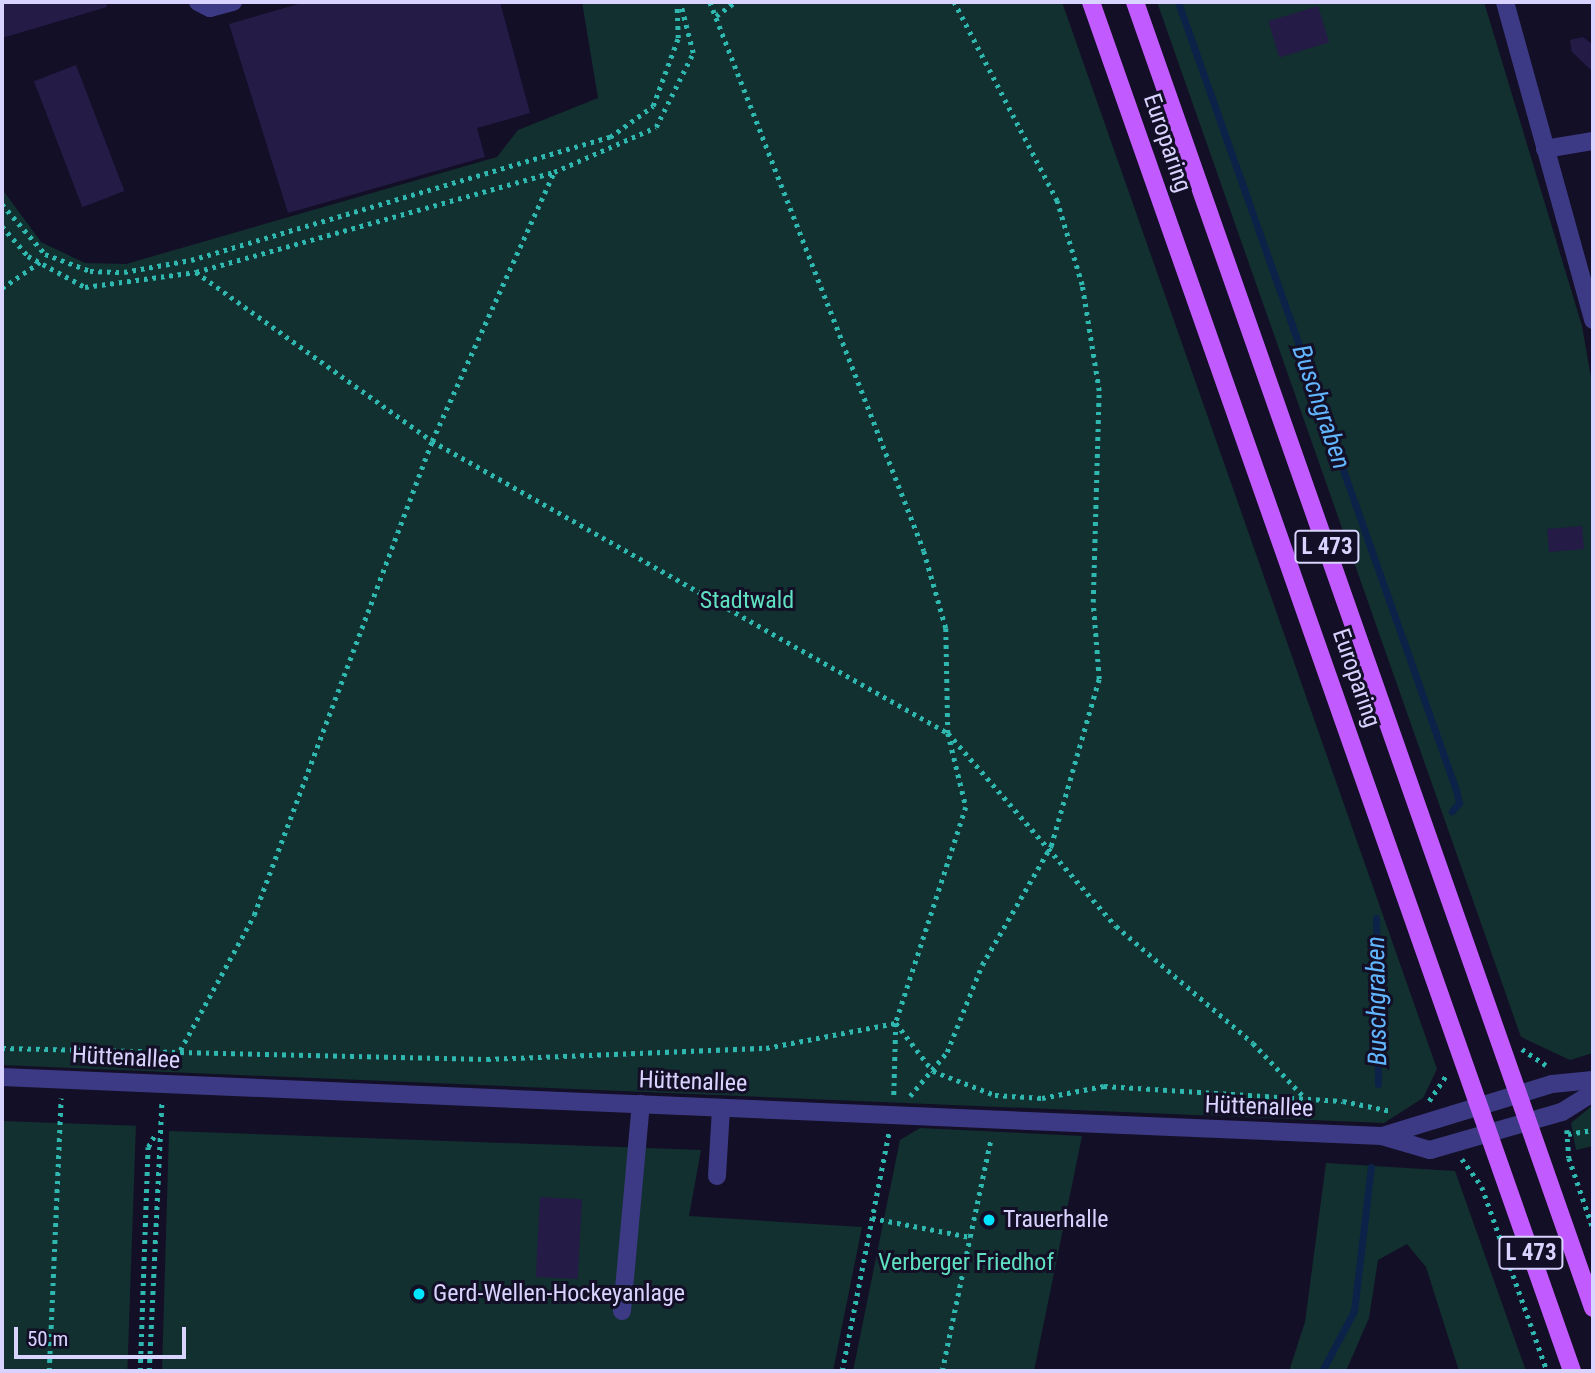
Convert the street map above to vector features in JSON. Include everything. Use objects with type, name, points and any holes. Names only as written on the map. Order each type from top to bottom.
[{"type":"main road","name":"Europaring","points":[[1091,2],[1572,1371]]},
{"type":"main road","name":"Europaring","points":[[1135,2],[1593,1308]]},
{"type":"street","points":[[198,2],[210,8],[233,2]]},
{"type":"street","points":[[1505,2],[1593,320]]},
{"type":"street","points":[[1545,149],[1593,141]]},
{"type":"street","name":"Hüttenallee","points":[[2,1077],[1382,1136],[1430,1150],[1457,1145],[1529,1122],[1593,1093]]},
{"type":"street","name":"Hüttenallee","points":[[1382,1136],[1518,1093],[1593,1080]]},
{"type":"street","points":[[622,1311],[641,1104]]},
{"type":"street","points":[[716,1176],[721,1108]]},
{"type":"path","points":[[2,228],[40,262],[85,287],[197,272],[554,172],[656,127],[693,53],[679,2]]},
{"type":"path","points":[[2,204],[45,254],[90,271],[124,272],[191,260],[610,137],[653,106],[678,38],[679,2]]},
{"type":"path","points":[[710,2],[924,551],[946,628],[948,733],[966,807],[896,1023],[893,1115],[842,1371]]},
{"type":"path","points":[[716,16],[735,2]]},
{"type":"path","points":[[893,1115],[933,1071],[982,965],[1051,846],[1099,679],[1093,602],[1099,391],[1082,285],[1057,201],[954,2]]},
{"type":"path","points":[[177,1052],[254,915],[432,441],[554,172]]},
{"type":"path","points":[[2,288],[40,262]]},
{"type":"path","points":[[197,272],[432,441],[948,733],[1051,846],[1116,926],[1253,1043],[1305,1098]]},
{"type":"path","points":[[2,1048],[487,1059],[766,1048],[896,1023]]},
{"type":"path","points":[[896,1023],[933,1071],[995,1095],[1042,1098],[1104,1086],[1305,1098],[1400,1111]]},
{"type":"path","points":[[1419,1106],[1437,1094],[1445,1075]]},
{"type":"path","points":[[49,1371],[62,1079]]},
{"type":"path","points":[[149,1371],[158,1129],[164,1084]]},
{"type":"path","points":[[1437,1094],[1447,1115]]},
{"type":"path","points":[[942,1371],[991,1120]]},
{"type":"path","points":[[140,1371],[148,1147],[158,1129]]},
{"type":"path","points":[[1569,1135],[1593,1130]]},
{"type":"path","points":[[1457,1145],[1482,1187],[1546,1371]]},
{"type":"path","points":[[872,1218],[970,1237]]},
{"type":"green space","name":"Stadtwald","points":[[582,2],[1062,2],[1437,1069],[1423,1098],[1384,1123],[2,1065],[2,189],[41,242],[85,263],[126,264],[497,157],[518,130],[598,98]]},
{"type":"green space","points":[[1157,2],[1484,2],[1582,326],[1593,389],[1593,1053],[1570,1060],[1521,1037]]},
{"type":"green space","points":[[1593,1105],[1593,1146],[1576,1150],[1571,1123]]},
{"type":"green space","points":[[2,1121],[136,1126],[127,1371],[2,1371]]},
{"type":"green space","name":"Verberger Friedhof","points":[[920,1128],[1082,1136],[1034,1371],[853,1371],[900,1140]]},
{"type":"green space","name":"Gerd-Wellen-Hockeyanlage","points":[[169,1131],[701,1150],[689,1216],[862,1227],[833,1371],[162,1371]]},
{"type":"green space","points":[[1326,1163],[1455,1171],[1526,1371],[1459,1371],[1426,1267],[1407,1244],[1378,1260],[1369,1318],[1346,1371],[1289,1371],[1305,1322]]},
{"type":"building","points":[[2,2],[106,2],[107,7],[2,38]]},
{"type":"building","points":[[305,2],[500,2],[530,113],[477,128],[485,157],[288,213],[229,24]]},
{"type":"building","points":[[1318,6],[1329,42],[1279,58],[1268,21]]},
{"type":"building","points":[[1583,37],[1593,45],[1593,72],[1572,52],[1570,40]]},
{"type":"building","points":[[76,65],[124,191],[82,207],[34,81]]},
{"type":"building","points":[[1582,526],[1584,549],[1549,552],[1547,529]]},
{"type":"building","points":[[540,1197],[582,1199],[578,1279],[536,1277]]},
{"type":"waterway","name":"Buschgraben","points":[[1178,2],[1456,790],[1459,803],[1452,811]]},
{"type":"waterway","name":"Buschgraben","points":[[1376,918],[1378,1084]]},
{"type":"waterway","name":"Buschgraben","points":[[1322,1371],[1354,1311],[1371,1167]]},
{"type":"place","name":"Trauerhalle","points":[[989,1220]]},
{"type":"place","name":"Gerd-Wellen-Hockeyanlage","points":[[419,1294]]}]
